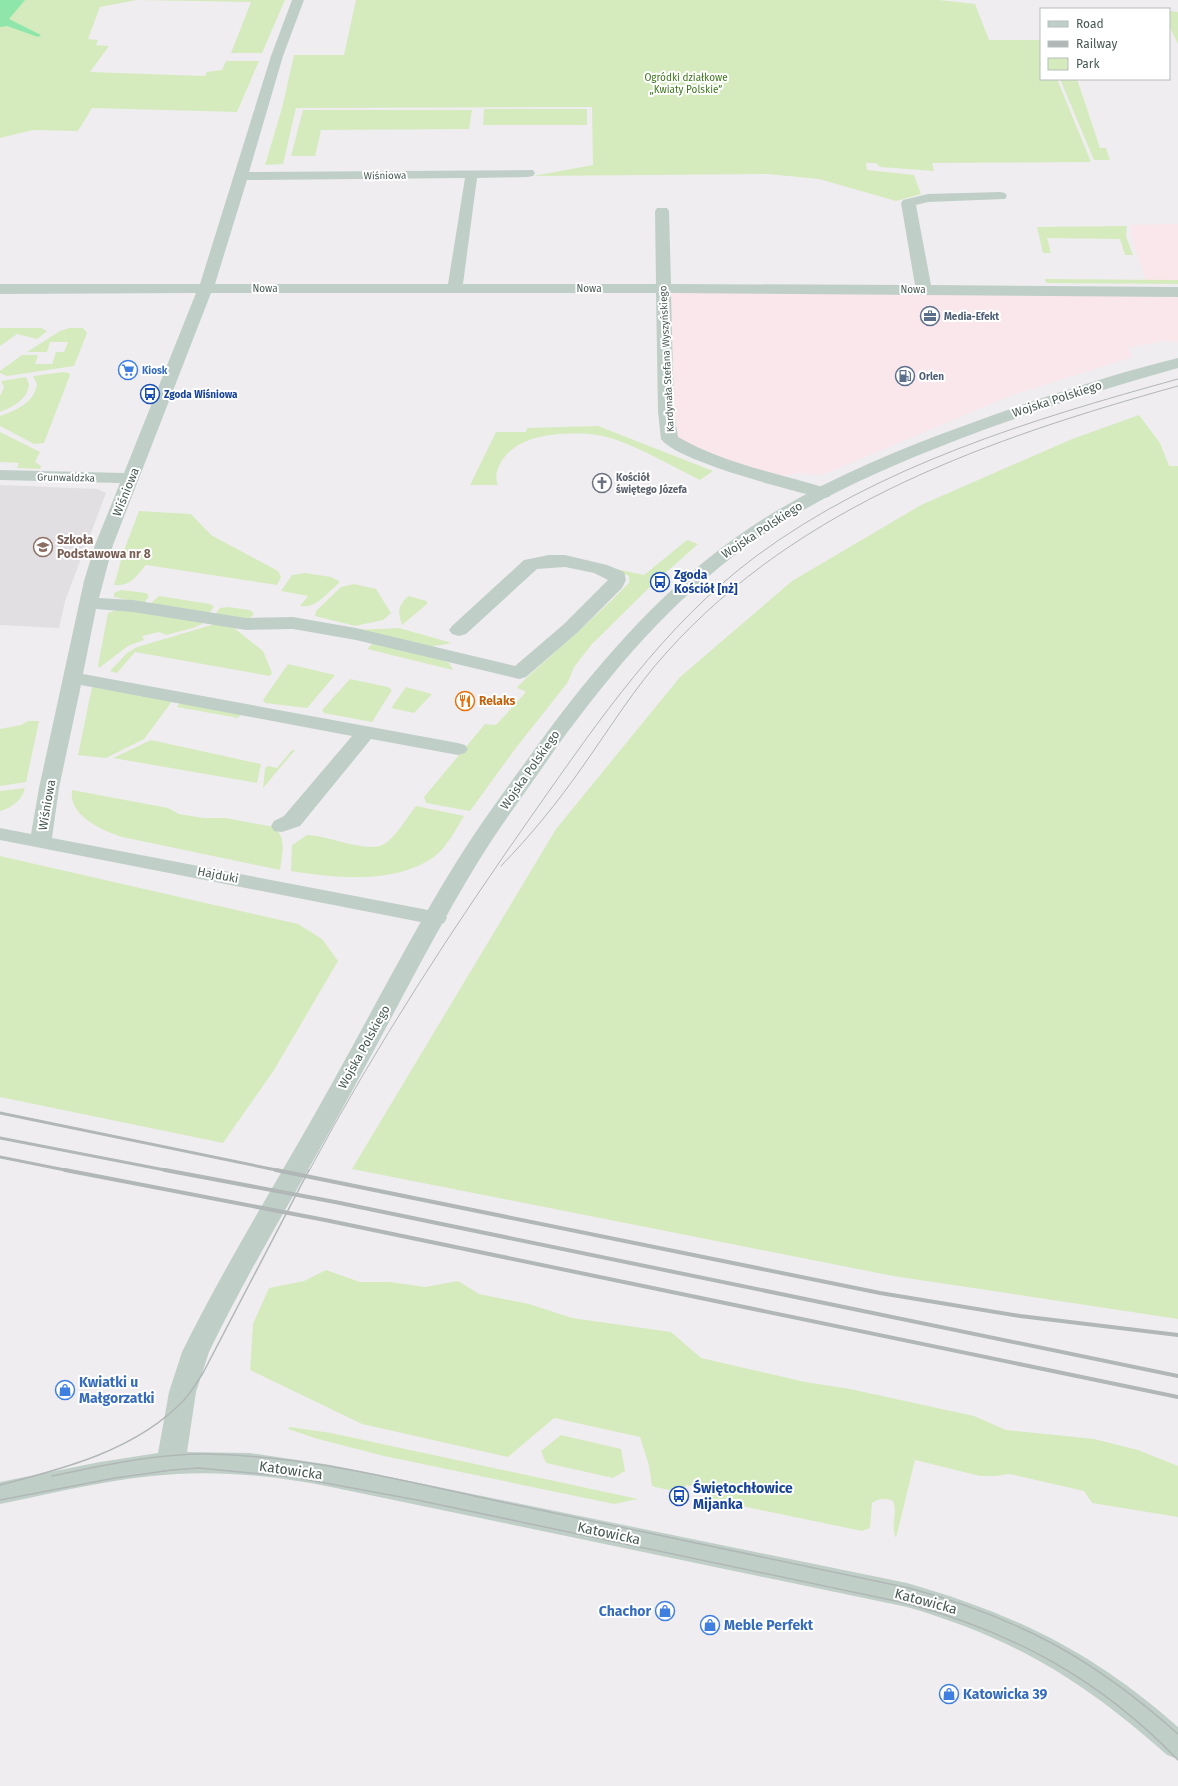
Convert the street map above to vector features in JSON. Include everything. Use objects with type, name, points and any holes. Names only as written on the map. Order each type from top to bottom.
[{"type":"street","name":"Wiśniowa","points":[[41,841],[49,788],[89,603],[104,545],[197,306],[206,288],[242,176],[276,56],[298,0]]},
{"type":"street","name":"Wiśniowa","points":[[242,176],[528,173]]},
{"type":"street","points":[[455,288],[471,179]]},
{"type":"street","points":[[924,289],[908,204],[928,198],[1000,196]]},
{"type":"street","name":"Kardynała Stefana Wyszyńskiego","points":[[662,211],[662,288],[666,412],[670,439],[686,448],[734,467],[823,493]]},
{"type":"street","name":"Nowa","points":[[0,289],[662,288],[1178,292]]},
{"type":"street","name":"Wojska Polskiego","points":[[172,1463],[181,1404],[192,1359],[234,1279],[466,864],[572,711],[628,642],[676,595],[714,562],[770,523],[823,493],[886,463],[1019,410],[1099,385],[1178,364]]},
{"type":"street","name":"Grunwaldzka","points":[[0,475],[131,478]]},
{"type":"street","points":[[89,603],[133,606],[246,624],[299,624],[356,634],[519,673],[594,606],[615,584],[617,576],[600,569],[565,561],[549,561],[531,564],[459,630]]},
{"type":"street","points":[[73,678],[458,748]]},
{"type":"street","points":[[282,826],[292,821],[366,732]]},
{"type":"street","name":"Hajduki","points":[[0,834],[436,918]]},
{"type":"street","name":"Katowicka","points":[[0,1493],[114,1471],[172,1463],[225,1462],[332,1476],[899,1594],[942,1604],[998,1625],[1070,1661],[1126,1700],[1178,1746]]},
{"type":"shaded area","points":[[0,0],[25,0],[9,19],[41,35],[38,37],[7,26],[0,27]]},
{"type":"shaded area","points":[[1178,224],[1178,280],[1146,280],[1131,237],[1130,225]]},
{"type":"shaded area","points":[[669,291],[1178,295],[1178,342],[1162,341],[1128,348],[1133,357],[1012,395],[822,475],[799,473],[784,476],[739,465],[681,441],[675,430]]},
{"type":"shaded area","name":"Szkoła Podstawowa nr 8","points":[[0,485],[97,489],[106,493],[65,601],[59,628],[0,625]]},
{"type":"green space","points":[[0,0],[137,0],[100,7],[88,39],[98,40],[96,45],[109,46],[90,72],[205,76],[207,72],[222,70],[226,61],[259,61],[237,112],[92,108],[78,131],[33,130],[0,138]]},
{"type":"green space","points":[[137,0],[285,0],[262,53],[231,53],[251,2]]},
{"type":"green space","name":"Ogródki działkowe „Kwiaty Polskie”","points":[[356,0],[939,0],[975,4],[989,40],[1040,40],[1040,80],[1057,80],[1091,162],[932,163],[934,171],[880,167],[876,163],[866,163],[867,170],[914,175],[921,194],[896,201],[819,179],[767,174],[533,176],[593,165],[592,107],[296,108],[283,164],[265,165],[282,108],[294,55],[344,55]]},
{"type":"green space","points":[[1170,11],[1178,12],[1178,44],[1170,28]]},
{"type":"green space","points":[[1060,80],[1077,80],[1100,148],[1106,148],[1110,160],[1094,160]]},
{"type":"green space","points":[[484,109],[587,109],[587,125],[483,125]]},
{"type":"green space","points":[[303,110],[472,110],[469,129],[321,130],[315,156],[291,156]]},
{"type":"green space","points":[[1127,226],[1126,236],[1133,255],[1125,255],[1120,239],[1047,238],[1051,253],[1043,253],[1037,227]]},
{"type":"green space","points":[[1045,279],[1178,280],[1178,284],[1046,283]]},
{"type":"green space","points":[[0,328],[41,328],[47,331],[37,339],[17,334],[0,346]]},
{"type":"green space","points":[[69,328],[83,328],[87,333],[74,366],[7,376],[0,373],[0,371],[22,355],[38,355],[35,364],[52,364],[56,352],[64,352],[68,342],[50,342],[47,352],[27,352],[60,331]]},
{"type":"green space","points":[[64,372],[69,373],[70,375],[44,443],[34,444],[0,426],[0,416],[23,405],[32,396],[37,384],[33,376]]},
{"type":"green space","points":[[26,377],[29,384],[28,390],[23,399],[0,412],[0,396],[4,387],[1,381]]},
{"type":"green space","points":[[1139,415],[1160,443],[1169,466],[1178,466],[1178,1319],[893,1276],[352,1169],[556,829],[680,677],[792,581],[921,505],[1072,439]]},
{"type":"green space","points":[[598,426],[713,471],[700,480],[625,443],[602,436],[576,433],[544,436],[522,443],[512,449],[500,464],[496,476],[498,485],[470,485],[496,432],[526,432],[527,428]]},
{"type":"green space","points":[[0,432],[40,452],[35,462],[41,466],[40,469],[17,468],[19,463],[0,462]]},
{"type":"green space","points":[[139,511],[191,514],[211,535],[278,571],[281,577],[277,585],[146,565],[133,580],[125,584],[114,585],[123,553]]},
{"type":"green space","points":[[687,540],[698,544],[652,585],[592,644],[574,667],[568,682],[515,749],[470,811],[426,803],[424,797],[485,724],[495,725],[498,723],[525,693],[525,691],[517,688],[518,686],[629,583],[629,576],[627,575],[589,563],[644,575]]},
{"type":"green space","points":[[305,573],[331,577],[339,581],[339,583],[316,603],[300,606],[308,596],[281,591],[292,575]]},
{"type":"green space","points":[[354,584],[376,589],[391,613],[383,620],[355,626],[315,616],[316,611],[341,587]]},
{"type":"green space","points":[[121,590],[146,593],[149,596],[145,602],[142,603],[114,597],[114,593]]},
{"type":"green space","points":[[159,596],[210,604],[214,607],[208,614],[150,604]]},
{"type":"green space","points":[[408,596],[427,601],[427,604],[402,625],[399,609]]},
{"type":"green space","points":[[228,607],[250,610],[254,614],[248,620],[217,615],[216,613],[220,608]]},
{"type":"green space","points":[[121,609],[202,622],[202,624],[166,635],[159,632],[142,636],[144,640],[128,646],[99,668],[98,665],[108,613]]},
{"type":"green space","points":[[215,624],[234,628],[263,651],[272,673],[270,676],[135,652],[117,673],[110,671],[127,653],[137,647]]},
{"type":"green space","points":[[399,628],[452,643],[429,647],[354,630]]},
{"type":"green space","points":[[373,643],[441,660],[449,663],[453,670],[367,649]]},
{"type":"green space","points":[[288,664],[335,675],[307,708],[265,703],[263,700]]},
{"type":"green space","points":[[350,679],[388,687],[392,690],[372,722],[324,713],[322,710]]},
{"type":"green space","points":[[92,687],[173,700],[144,739],[106,758],[78,755]]},
{"type":"green space","points":[[406,687],[432,694],[414,713],[391,708]]},
{"type":"green space","points":[[180,703],[241,714],[238,718],[177,707]]},
{"type":"green space","points":[[28,721],[39,721],[26,782],[0,786],[0,729],[21,725]]},
{"type":"green space","points":[[151,740],[261,764],[257,783],[113,758]]},
{"type":"green space","points":[[292,750],[295,750],[263,788],[265,768],[268,766],[277,768]]},
{"type":"green space","points":[[25,788],[24,793],[16,803],[0,811],[0,791]]},
{"type":"green space","points":[[72,790],[168,808],[179,814],[203,818],[226,818],[274,827],[281,836],[283,847],[280,870],[122,837],[114,834],[96,826],[81,814],[75,807],[72,799]]},
{"type":"green space","points":[[416,806],[464,816],[451,838],[443,848],[435,856],[419,865],[402,872],[365,877],[327,876],[291,871],[292,845],[307,835],[358,846],[377,846],[384,844],[393,837]]},
{"type":"green space","points":[[0,856],[298,924],[322,939],[338,961],[274,1070],[223,1143],[0,1097]]},
{"type":"green space","points":[[326,1270],[360,1282],[390,1282],[425,1287],[458,1281],[479,1294],[529,1304],[572,1318],[671,1332],[701,1358],[805,1382],[850,1389],[974,1416],[1006,1430],[1094,1439],[1138,1450],[1178,1466],[1178,1517],[1092,1503],[1084,1491],[1009,1474],[980,1476],[915,1460],[896,1538],[894,1533],[895,1510],[893,1501],[879,1499],[874,1501],[872,1503],[870,1528],[862,1531],[708,1499],[706,1497],[708,1489],[686,1485],[684,1493],[655,1487],[652,1486],[649,1466],[640,1437],[554,1418],[508,1457],[362,1424],[250,1370],[253,1324],[269,1288],[304,1281]]},
{"type":"green space","points":[[290,1427],[331,1433],[638,1499],[614,1504],[384,1456],[318,1439],[288,1429]]},
{"type":"green space","points":[[561,1435],[621,1449],[625,1471],[613,1478],[546,1463],[541,1451]]},
{"type":"tram line","points":[[309,1171],[361,1078],[416,988],[474,899],[535,811],[584,742],[635,675],[662,643],[722,584],[755,557],[802,525],[852,496],[904,471],[1013,429],[1123,394],[1178,379]]},
{"type":"tram line","points":[[501,866],[534,830],[574,779],[633,693],[655,665],[719,600],[777,555],[838,517],[902,483],[969,454],[1108,406],[1178,386]]},
{"type":"tram line","points":[[0,1485],[74,1464],[122,1445],[165,1417],[184,1400],[203,1373],[309,1170]]},
{"type":"tram line","points":[[52,1476],[127,1461],[165,1456],[204,1454],[242,1455],[279,1459],[354,1470],[909,1588],[985,1613],[1020,1627],[1053,1644],[1085,1662],[1116,1683],[1178,1734]]},
{"type":"tram line","points":[[0,1500],[115,1478],[172,1470],[199,1468],[293,1477],[417,1500],[905,1603],[982,1628],[1053,1662],[1086,1682],[1118,1705],[1178,1760]]},
{"type":"railway","points":[[0,1113],[281,1171]]},
{"type":"railway","points":[[0,1138],[170,1171]]},
{"type":"railway","points":[[0,1157],[65,1170]]},
{"type":"railway","points":[[65,1170],[325,1220],[1178,1397]]},
{"type":"railway","points":[[65,1170],[70,1171]]},
{"type":"railway","points":[[165,1170],[335,1202],[1178,1376]]},
{"type":"railway","points":[[276,1170],[880,1293],[1020,1316],[1178,1335]]},
{"type":"place","name":"Media-Efekt","points":[[930,316]]},
{"type":"place","name":"Kiosk","points":[[128,370]]},
{"type":"place","name":"Orlen","points":[[905,376]]},
{"type":"place","name":"Zgoda Wiśniowa","points":[[150,394]]},
{"type":"place","name":"Kościół świętego Józefa","points":[[602,483]]},
{"type":"place","name":"Szkoła Podstawowa nr 8","points":[[43,547]]},
{"type":"place","name":"Zgoda Kościół [nż]","points":[[660,582]]},
{"type":"place","name":"Relaks","points":[[465,701]]},
{"type":"place","name":"Kwiatki u Małgorzatki","points":[[65,1390]]},
{"type":"place","name":"Świętochłowice Mijanka","points":[[679,1496]]},
{"type":"place","name":"Chachor","points":[[665,1611]]},
{"type":"place","name":"Meble Perfekt","points":[[710,1625]]},
{"type":"place","name":"Katowicka 39","points":[[949,1694]]}]
